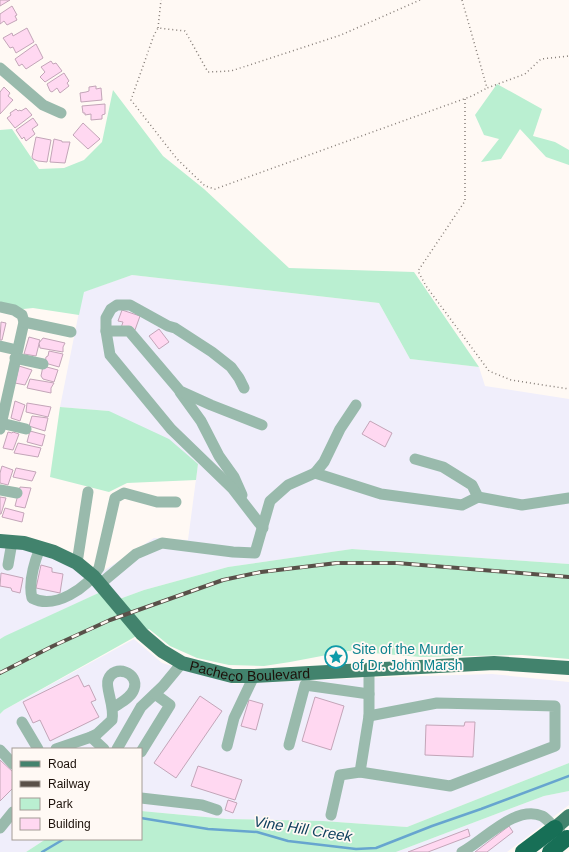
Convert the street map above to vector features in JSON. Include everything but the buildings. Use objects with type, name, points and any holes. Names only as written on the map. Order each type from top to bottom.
[{"type":"highway","points":[[523,852],[555,828]]},
{"type":"highway","points":[[550,852],[568,839]]},
{"type":"main road","name":"Pacheco Boulevard","points":[[6,541],[24,543],[54,552],[77,564],[97,580],[142,634],[162,650],[182,663],[232,676],[494,663],[569,668]]},
{"type":"main road","points":[[555,828],[569,816]]},
{"type":"street","points":[[0,68],[43,105],[61,113]]},
{"type":"street","points":[[244,388],[231,367],[212,352],[175,328],[168,326],[130,305],[117,306],[112,309],[106,318],[106,331],[110,355],[171,429],[232,488],[262,528]]},
{"type":"street","points":[[0,307],[14,310],[22,315],[24,322],[1,420],[26,429]]},
{"type":"street","points":[[24,322],[70,332]]},
{"type":"street","points":[[106,331],[129,331],[180,391],[201,421],[219,456],[234,478],[248,509]]},
{"type":"street","points":[[0,346],[16,354],[43,364]]},
{"type":"street","points":[[180,391],[211,405],[262,424]]},
{"type":"street","points":[[40,548],[34,564],[30,592],[32,598],[51,601],[73,593],[97,580],[136,554],[162,543],[233,552],[255,553],[270,501],[288,485],[315,473],[324,462],[340,428],[356,405]]},
{"type":"street","points":[[415,459],[443,467],[472,485],[478,497]]},
{"type":"street","points":[[315,473],[381,494],[462,505],[478,497],[522,505],[569,498]]},
{"type":"street","points":[[0,490],[17,493]]},
{"type":"street","points":[[77,564],[88,492]]},
{"type":"street","points":[[97,580],[116,498],[124,493],[157,502],[176,502]]},
{"type":"street","points":[[6,541],[8,565]]},
{"type":"street","points":[[118,748],[141,707],[163,686],[182,663]]},
{"type":"street","points":[[360,772],[369,716],[369,669]]},
{"type":"street","points":[[227,746],[234,718],[254,676]]},
{"type":"street","points":[[289,745],[305,685],[369,694]]},
{"type":"street","points":[[142,750],[170,705],[155,694]]},
{"type":"street","points":[[331,815],[340,775],[360,772],[450,786],[556,746],[555,706],[438,702],[369,716]]},
{"type":"street","points":[[59,748],[97,734],[112,720],[113,708]]},
{"type":"street","points":[[22,722],[37,748]]},
{"type":"street","points":[[91,737],[103,748]]},
{"type":"street","points":[[0,750],[12,763]]},
{"type":"street","points":[[142,798],[202,805],[217,810]]},
{"type":"street","points":[[0,828],[12,813]]},
{"type":"street","points":[[462,852],[502,824],[528,813],[542,816],[568,839]]},
{"type":"path","points":[[161,0],[158,28],[154,35],[131,100],[177,159],[205,186],[215,189],[465,99],[487,88],[525,74],[541,59],[569,56]]},
{"type":"path","points":[[158,28],[186,31],[208,72],[232,71],[341,35],[420,0]]},
{"type":"path","points":[[462,0],[487,88]]},
{"type":"path","points":[[465,99],[465,201],[418,271],[426,286],[489,371],[510,380],[569,389]]},
{"type":"shaded area","points":[[132,275],[379,303],[410,359],[479,367],[485,386],[569,399],[569,564],[352,549],[228,567],[144,590],[114,601],[105,590],[0,639],[0,541],[24,543],[94,577],[154,538],[188,540],[198,464],[109,411],[60,407],[83,292]]},
{"type":"shaded area","points":[[134,639],[162,663],[234,684],[492,674],[569,682],[569,763],[407,827],[323,821],[227,819],[142,811],[142,748],[12,748],[12,840],[44,840],[26,852],[0,852],[0,714],[4,710]]},
{"type":"shaded area","points":[[569,791],[569,805],[507,852],[396,852],[544,796]]},
{"type":"green space","points":[[497,84],[542,109],[533,136],[555,142],[569,150],[569,165],[546,157],[520,129],[501,159],[481,162],[499,139],[484,135],[475,115]]},
{"type":"green space","points":[[113,90],[163,156],[204,189],[289,268],[414,272],[479,367],[410,359],[379,303],[132,275],[84,292],[79,315],[33,308],[14,310],[0,307],[0,130],[12,129],[39,169],[64,168],[84,160],[102,142]]},
{"type":"green space","points":[[60,407],[109,411],[169,439],[198,464],[196,480],[127,483],[109,492],[50,477]]},
{"type":"green space","points":[[352,549],[569,564],[569,659],[522,655],[421,657],[348,651],[264,666],[229,665],[197,658],[170,646],[149,629],[4,710],[0,714],[0,639],[5,636],[105,590],[114,601],[144,590],[228,567]]},
{"type":"green space","points":[[569,763],[569,791],[544,796],[396,852],[26,852],[44,840],[142,840],[142,811],[227,819],[323,821],[407,827]]},
{"type":"waterway","name":"Vine Hill Creek","points":[[142,818],[208,829],[257,832],[288,841],[356,849],[376,848],[569,776]]},
{"type":"waterway","name":"Vine Hill Creek","points":[[42,852],[62,840]]},
{"type":"railway","points":[[0,673],[53,646],[110,620],[223,580],[261,572],[337,563],[397,563],[569,577]]},
{"type":"place","name":"Site of the Murder of Dr. John Marsh","points":[[336,657]]}]
